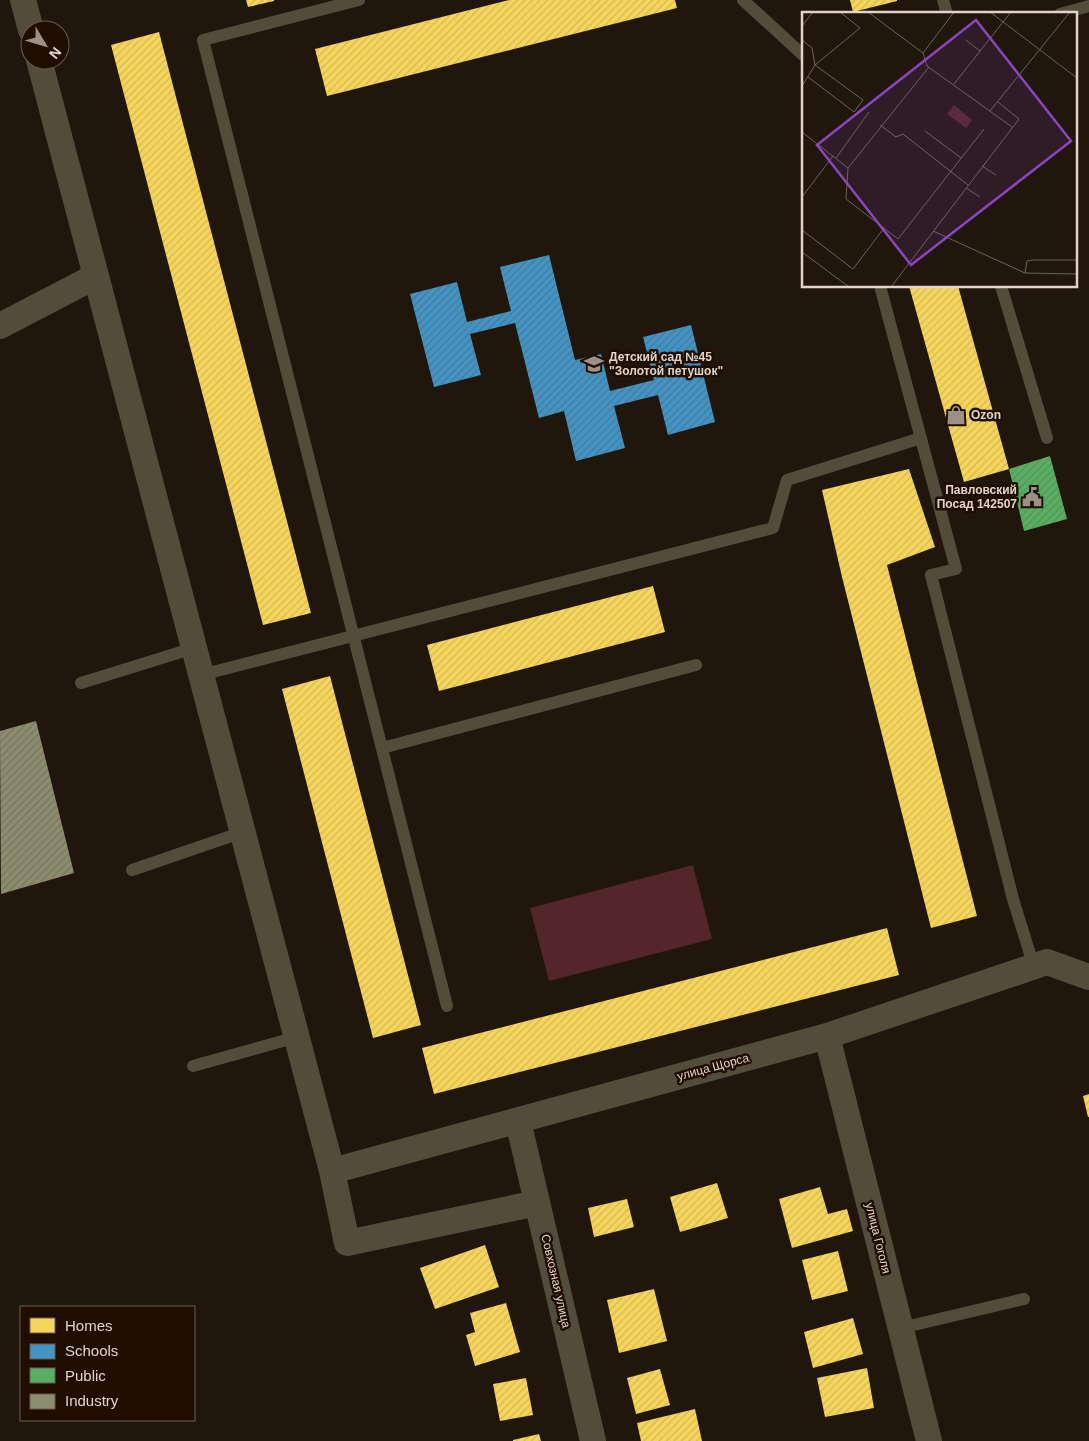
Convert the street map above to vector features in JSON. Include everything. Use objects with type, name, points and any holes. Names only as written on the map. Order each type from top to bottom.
[{"type":"street","points":[[23,0],[28,20]]},
{"type":"street","points":[[42,70],[332,1170],[347,1243],[538,1203]]},
{"type":"street","points":[[0,326],[96,276]]},
{"type":"street","name":"улица Щорса","points":[[332,1170],[827,1036],[1047,962],[1089,977]]},
{"type":"street","name":"улица Гоголя","points":[[827,1036],[929,1441]]},
{"type":"street","name":"Совхозная улица","points":[[518,1121],[593,1441]]},
{"type":"lane","points":[[360,0],[326,4],[202,40],[447,1006]]},
{"type":"lane","points":[[742,0],[802,54]]},
{"type":"lane","points":[[1067,12],[1089,6]]},
{"type":"lane","points":[[881,288],[956,569],[931,575],[1010,889],[1034,967]]},
{"type":"lane","points":[[1002,288],[1046,438]]},
{"type":"lane","points":[[201,675],[773,528],[787,480],[921,438]]},
{"type":"lane","points":[[81,683],[194,648]]},
{"type":"lane","points":[[382,748],[696,665]]},
{"type":"lane","points":[[132,870],[243,832]]},
{"type":"lane","points":[[193,1066],[297,1037]]},
{"type":"lane","points":[[901,1328],[1024,1299]]},
{"type":"shaded area","points":[[693,865],[712,939],[549,981],[530,908]]},
{"type":"building: Homes","points":[[246,0],[274,0],[274,1],[248,7]]},
{"type":"building: Homes","points":[[509,0],[675,0],[677,8],[327,96],[315,49]]},
{"type":"building: Homes","points":[[850,0],[897,0],[897,1],[853,12]]},
{"type":"building: Homes","points":[[159,32],[311,613],[263,625],[111,45]]},
{"type":"building: Homes","points":[[910,288],[959,288],[1009,469],[964,482]]},
{"type":"building: Homes","points":[[909,469],[935,547],[887,565],[977,916],[931,928],[842,577],[822,490]]},
{"type":"building: Homes","points":[[653,586],[665,632],[439,691],[427,645]]},
{"type":"building: Homes","points":[[330,676],[421,1025],[373,1038],[282,689]]},
{"type":"building: Homes","points":[[887,928],[899,975],[434,1094],[422,1048]]},
{"type":"building: Homes","points":[[1089,1094],[1089,1117],[1088,1117],[1083,1096]]},
{"type":"building: Homes","points":[[717,1183],[728,1218],[680,1232],[670,1197]]},
{"type":"building: Homes","points":[[820,1187],[828,1214],[847,1209],[853,1231],[792,1248],[779,1199]]},
{"type":"building: Homes","points":[[627,1199],[634,1227],[594,1237],[588,1208]]},
{"type":"building: Homes","points":[[485,1245],[499,1287],[435,1309],[420,1268]]},
{"type":"building: Homes","points":[[838,1251],[848,1291],[812,1300],[802,1260]]},
{"type":"building: Homes","points":[[654,1289],[667,1341],[619,1353],[607,1300]]},
{"type":"building: Homes","points":[[506,1303],[520,1352],[475,1366],[466,1335],[475,1332],[470,1313]]},
{"type":"building: Homes","points":[[853,1318],[863,1354],[813,1368],[804,1332]]},
{"type":"building: Homes","points":[[867,1368],[874,1408],[825,1417],[817,1378]]},
{"type":"building: Homes","points":[[660,1369],[670,1405],[636,1414],[627,1378]]},
{"type":"building: Homes","points":[[526,1378],[533,1415],[500,1421],[493,1384]]},
{"type":"building: Homes","points":[[695,1409],[702,1441],[641,1441],[637,1423]]},
{"type":"building: Homes","points":[[539,1434],[541,1441],[513,1441],[513,1440]]},
{"type":"building: Schools","points":[[549,255],[575,360],[601,354],[610,391],[654,380],[643,337],[691,325],[715,422],[668,435],[658,395],[614,406],[625,448],[576,461],[564,411],[539,418],[515,323],[470,334],[481,375],[434,387],[410,294],[457,282],[467,322],[511,311],[500,267]]},
{"type":"building: Public","points":[[1050,456],[1067,519],[1024,531],[1009,469]]},
{"type":"building: Industry","points":[[36,721],[74,873],[1,894],[0,731]]},
{"type":"place","name":"Детский сад №45 \"Золотой петушок\"","points":[[594,364]]},
{"type":"place","name":"Ozon","points":[[956,415]]},
{"type":"place","name":"Павловский Посад 142507","points":[[1032,497]]}]
